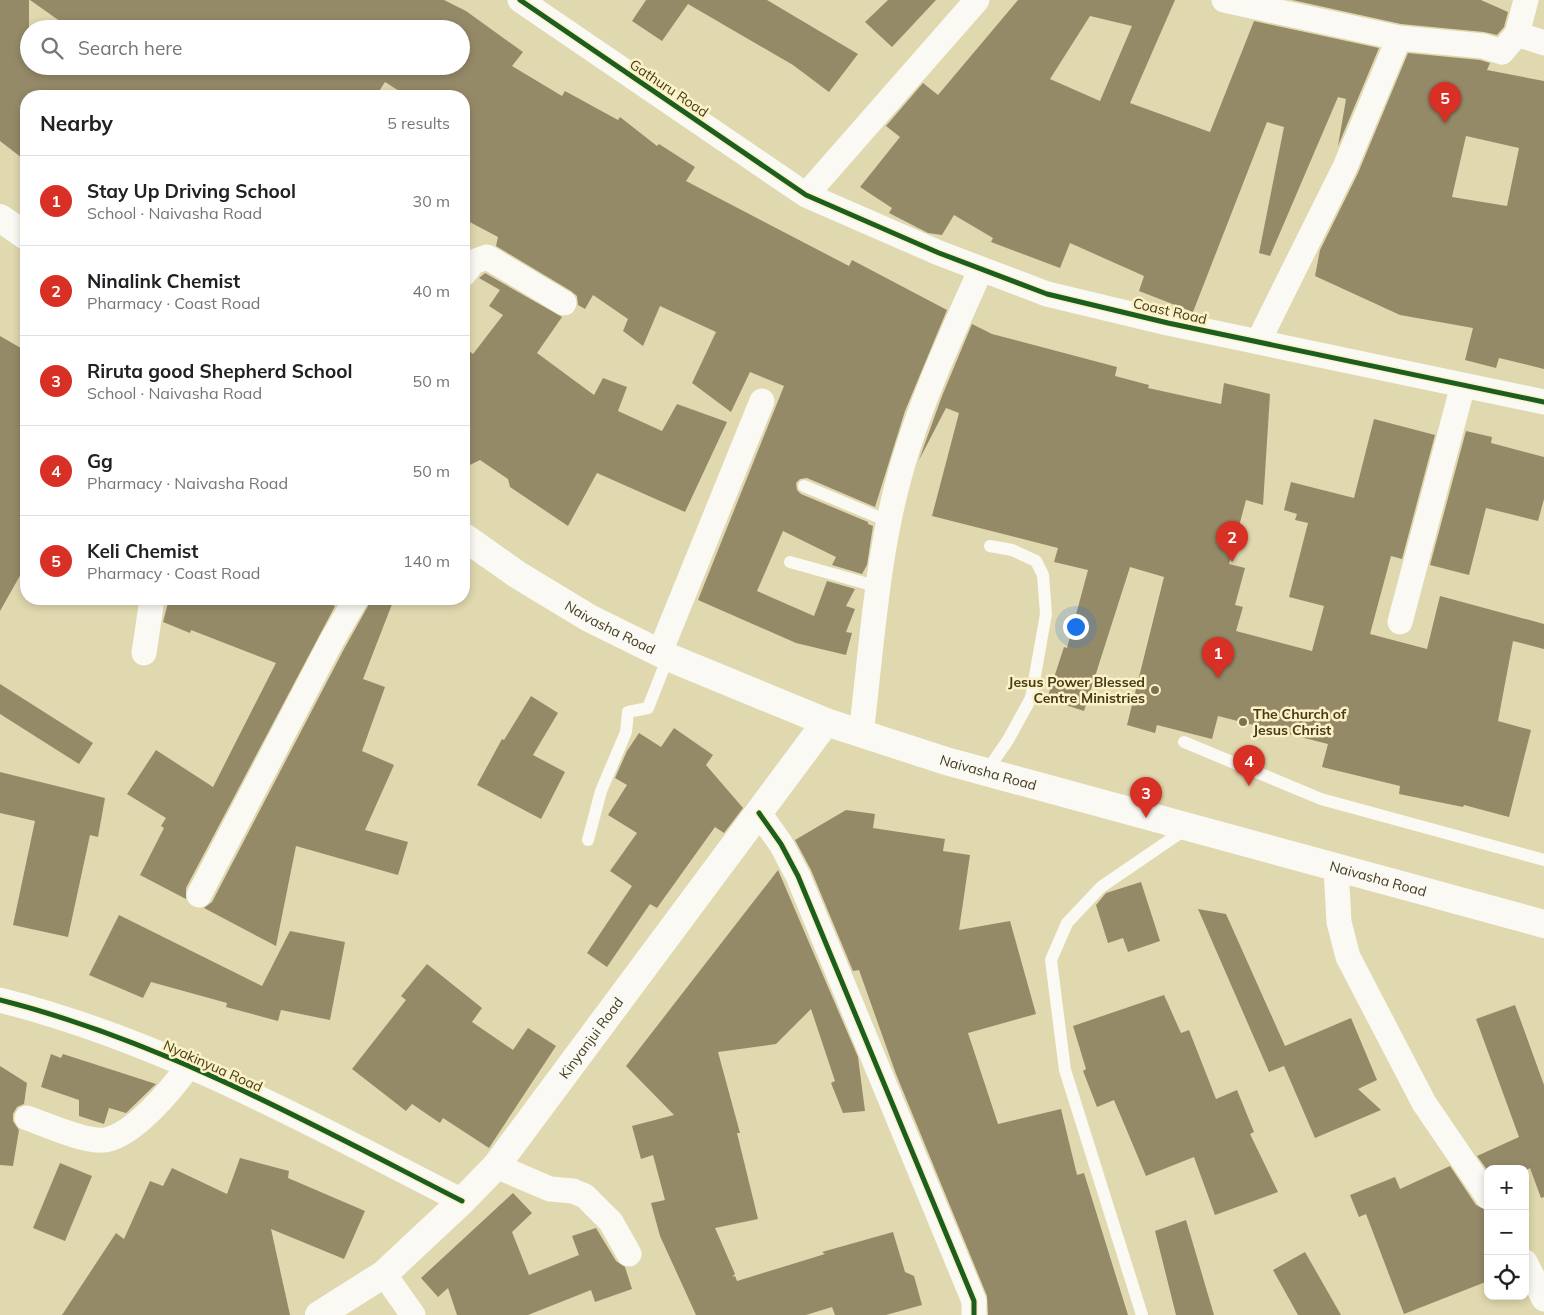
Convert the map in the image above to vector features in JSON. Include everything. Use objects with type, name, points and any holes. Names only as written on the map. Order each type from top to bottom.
[{"type":"main road","points":[[0,218],[20,232]]},
{"type":"main road","name":"Naivasha Road","points":[[470,541],[518,575],[589,618],[664,654],[826,722],[986,772],[1544,924]]},
{"type":"main road","name":"Kinyanjui Road","points":[[319,1315],[384,1274],[462,1201],[496,1166],[826,722]]},
{"type":"street","name":"Gathuru Road","points":[[520,0],[806,195]]},
{"type":"street","points":[[806,195],[977,0]]},
{"type":"street","points":[[1224,0],[1398,38],[1483,46],[1502,52],[1517,34],[1526,0]]},
{"type":"street","points":[[1517,34],[1544,43]]},
{"type":"street","points":[[1258,342],[1345,168],[1398,38]]},
{"type":"street","name":"Coast Road","points":[[806,195],[939,253],[1047,294],[1168,323],[1544,402]]},
{"type":"street","points":[[470,266],[473,262],[487,257],[564,303]]},
{"type":"street","points":[[861,734],[879,587],[890,522],[902,468],[928,387],[981,269]]},
{"type":"street","points":[[1400,622],[1463,385]]},
{"type":"street","points":[[664,654],[762,401]]},
{"type":"street","points":[[144,653],[151,605]]},
{"type":"street","points":[[199,896],[331,642],[353,605]]},
{"type":"street","points":[[759,813],[781,844],[798,876],[974,1301],[974,1315]]},
{"type":"street","points":[[1336,868],[1338,922],[1348,957],[1424,1102],[1484,1191]]},
{"type":"street","name":"Nyakinyua Road","points":[[0,1000],[39,1010],[122,1038],[266,1101],[462,1201]]},
{"type":"street","points":[[26,1118],[86,1138],[104,1140],[126,1130],[158,1104],[188,1067]]},
{"type":"street","points":[[496,1166],[550,1189],[573,1191],[585,1196],[611,1222],[628,1254]]},
{"type":"street","points":[[1529,1270],[1544,1299]]},
{"type":"street","points":[[384,1274],[413,1315]]},
{"type":"lane","points":[[804,486],[890,522]]},
{"type":"lane","points":[[986,772],[1008,740],[1031,698],[1046,614],[1043,575],[1036,560],[1012,550],[990,546]]},
{"type":"lane","points":[[790,562],[879,587]]},
{"type":"lane","points":[[588,840],[601,791],[626,732],[628,712],[648,708],[664,654]]},
{"type":"lane","points":[[1184,742],[1321,799],[1544,860]]},
{"type":"lane","points":[[1142,1315],[1064,1070],[1051,960],[1067,923],[1101,887],[1188,827]]},
{"type":"building","points":[[0,0],[29,0],[29,20],[20,20],[20,75],[470,75],[470,20],[58,20],[30,0],[444,0],[466,11],[523,52],[512,66],[562,96],[565,91],[618,120],[620,117],[657,146],[659,144],[695,167],[686,181],[849,266],[852,260],[947,310],[905,411],[875,507],[807,478],[800,479],[796,483],[797,490],[801,494],[868,522],[868,524],[873,526],[867,565],[862,574],[832,565],[836,557],[783,531],[757,591],[814,616],[827,581],[855,589],[846,606],[855,609],[846,632],[852,633],[846,655],[796,643],[698,600],[784,386],[750,372],[731,412],[692,383],[716,332],[660,306],[643,346],[623,331],[628,319],[593,295],[585,309],[578,305],[577,296],[571,291],[496,246],[498,237],[470,222],[470,90],[398,90],[385,82],[380,90],[20,90],[20,156],[0,141]]},
{"type":"building","points":[[646,0],[767,0],[858,54],[829,92],[793,65],[688,4],[662,41],[632,21]]},
{"type":"building","points":[[888,0],[936,0],[892,47],[865,22]]},
{"type":"building","points":[[1018,0],[1175,0],[1130,103],[1210,132],[1254,21],[1379,48],[1338,146],[1346,99],[1338,97],[1270,256],[1259,253],[1284,127],[1267,122],[1193,312],[1139,291],[1144,276],[1070,243],[1060,268],[991,242],[993,238],[954,215],[942,235],[928,233],[889,213],[892,208],[860,187],[900,137],[886,126],[923,83],[938,95]],"holes":[[[1090,16],[1132,26],[1100,101],[1050,79]]]},
{"type":"building","points":[[1292,0],[1481,0],[1508,12],[1504,27],[1497,35],[1484,32],[1401,24]]},
{"type":"building","points":[[1408,53],[1480,60],[1490,63],[1487,70],[1544,81],[1544,369],[1499,358],[1496,368],[1465,360],[1473,328],[1400,315],[1315,276],[1320,250],[1358,173]],"holes":[[[1466,136],[1519,148],[1507,206],[1452,197]]]},
{"type":"building","points":[[485,273],[562,317],[537,353],[594,395],[603,378],[627,387],[618,411],[662,431],[677,404],[727,422],[685,512],[597,473],[568,526],[510,487],[508,479],[480,460],[470,465],[470,352],[473,354],[503,315],[489,306],[500,290],[479,278]]},
{"type":"building","points":[[972,324],[992,334],[1117,367],[1115,376],[1149,385],[1148,388],[1221,404],[1224,383],[1270,394],[1263,505],[1246,500],[1229,564],[1245,568],[1235,605],[1243,607],[1236,631],[1312,651],[1324,606],[1289,597],[1308,523],[1295,520],[1297,514],[1284,510],[1291,482],[1354,498],[1374,419],[1435,435],[1402,559],[1391,556],[1370,634],[1427,649],[1440,596],[1544,624],[1544,649],[1513,641],[1498,721],[1531,730],[1509,817],[1464,805],[1463,807],[1399,794],[1400,786],[1322,767],[1328,744],[1218,716],[1212,739],[1157,725],[1155,733],[1127,725],[1164,577],[1130,567],[1084,711],[1047,699],[1064,647],[1067,648],[1088,570],[1054,562],[1058,548],[932,516],[959,413],[946,408],[919,460],[942,396]]},
{"type":"building","points":[[0,336],[20,348],[20,576],[0,611]]},
{"type":"building","points":[[1466,431],[1492,437],[1491,443],[1544,457],[1544,499],[1538,521],[1486,508],[1469,575],[1430,565]]},
{"type":"building","points":[[167,605],[335,606],[186,888],[186,899],[140,875],[164,828],[161,826],[166,818],[127,794],[156,750],[213,787],[276,663],[191,630],[190,633],[163,622]]},
{"type":"building","points":[[392,605],[363,679],[385,687],[362,751],[394,765],[365,830],[408,842],[398,875],[296,846],[276,946],[204,908],[212,902],[368,606]]},
{"type":"building","points":[[0,684],[93,743],[79,764],[0,714]]},
{"type":"building","points":[[531,696],[558,713],[533,755],[565,772],[541,819],[477,785],[502,739],[504,740]]},
{"type":"building","points":[[674,728],[713,755],[706,765],[743,808],[724,833],[715,827],[657,908],[650,904],[607,967],[587,953],[632,886],[610,871],[637,833],[608,815],[627,785],[615,778],[627,751],[639,733],[661,747]]},
{"type":"building","points":[[0,772],[105,798],[98,837],[90,835],[68,937],[13,925],[35,821],[0,813]]},
{"type":"building","points":[[846,810],[875,814],[873,828],[945,839],[943,851],[970,855],[959,930],[1010,921],[1036,1014],[968,1033],[998,1124],[1061,1109],[1077,1175],[1084,1173],[1128,1315],[988,1315],[987,1296],[896,1074],[859,970],[853,971],[811,870],[795,840]]},
{"type":"building","points":[[778,870],[858,1057],[865,1111],[843,1113],[831,1083],[835,1081],[811,1009],[776,1044],[718,1052],[740,1133],[737,1133],[758,1219],[715,1228],[735,1274],[732,1277],[735,1276],[737,1281],[825,1254],[822,1252],[893,1232],[905,1272],[914,1276],[922,1305],[886,1315],[835,1315],[832,1307],[806,1315],[696,1315],[660,1236],[651,1203],[665,1200],[653,1155],[641,1159],[632,1126],[674,1115],[626,1066]]},
{"type":"building","points":[[1141,882],[1160,941],[1128,952],[1123,938],[1108,943],[1096,905],[1106,893]]},
{"type":"building","points":[[1198,909],[1226,914],[1285,1046],[1351,1018],[1377,1080],[1358,1089],[1381,1110],[1315,1138],[1284,1066],[1269,1072]]},
{"type":"building","points":[[119,915],[262,986],[290,931],[345,942],[330,1020],[281,1010],[278,1021],[226,1007],[227,1003],[151,982],[143,998],[89,975]]},
{"type":"building","points":[[427,964],[482,1008],[472,1022],[513,1050],[528,1028],[556,1046],[489,1148],[443,1118],[440,1123],[412,1104],[406,1111],[352,1069],[406,1000],[401,996]]},
{"type":"building","points":[[1164,995],[1181,1033],[1189,1030],[1216,1099],[1237,1090],[1254,1132],[1250,1134],[1278,1192],[1215,1215],[1194,1157],[1146,1176],[1114,1100],[1097,1107],[1083,1071],[1086,1069],[1073,1026]]},
{"type":"building","points":[[1515,1005],[1544,1085],[1544,1197],[1541,1198],[1529,1165],[1484,1166],[1477,1156],[1519,1137],[1476,1019]]},
{"type":"building","points":[[51,1054],[61,1058],[63,1054],[156,1084],[126,1113],[109,1108],[104,1124],[79,1116],[79,1100],[41,1087]]},
{"type":"building","points":[[0,1066],[27,1083],[24,1104],[17,1107],[13,1114],[13,1121],[19,1130],[13,1166],[0,1165]]},
{"type":"building","points":[[240,1158],[289,1171],[288,1178],[365,1211],[344,1259],[271,1229],[290,1315],[62,1315],[116,1233],[124,1239],[150,1181],[163,1186],[172,1168],[227,1194]]},
{"type":"building","points":[[60,1163],[92,1176],[65,1241],[33,1228]]},
{"type":"building","points":[[1450,1166],[1476,1205],[1484,1209],[1484,1283],[1404,1314],[1366,1214],[1359,1217],[1350,1195],[1395,1177],[1400,1189]]},
{"type":"building","points":[[513,1193],[532,1213],[512,1232],[529,1275],[579,1255],[572,1236],[596,1228],[616,1261],[625,1267],[632,1289],[595,1302],[591,1290],[528,1315],[457,1315],[448,1288],[438,1297],[421,1278]]},
{"type":"building","points":[[1186,1220],[1214,1315],[1176,1315],[1155,1231]]},
{"type":"building","points":[[1305,1252],[1341,1315],[1298,1315],[1273,1270]]},
{"type":"cycle path","points":[[520,0],[806,195],[939,253],[1047,294],[1168,323],[1544,402]]},
{"type":"cycle path","points":[[759,813],[781,844],[798,876],[974,1301],[974,1315]]},
{"type":"cycle path","points":[[0,1000],[61,1017],[179,1062],[236,1087],[462,1201]]},
{"type":"place","name":"Keli Chemist","points":[[1445,123]]},
{"type":"place","name":"Ninalink Chemist","points":[[1232,562]]},
{"type":"place","name":"Stay Up Driving School","points":[[1218,678]]},
{"type":"place","name":"Jesus Power Blessed Centre Ministries","points":[[1155,690]]},
{"type":"place","name":"The Church of Jesus Christ","points":[[1243,722]]},
{"type":"place","name":"Gg","points":[[1249,786]]},
{"type":"place","name":"Riruta good Shepherd School","points":[[1146,818]]}]
